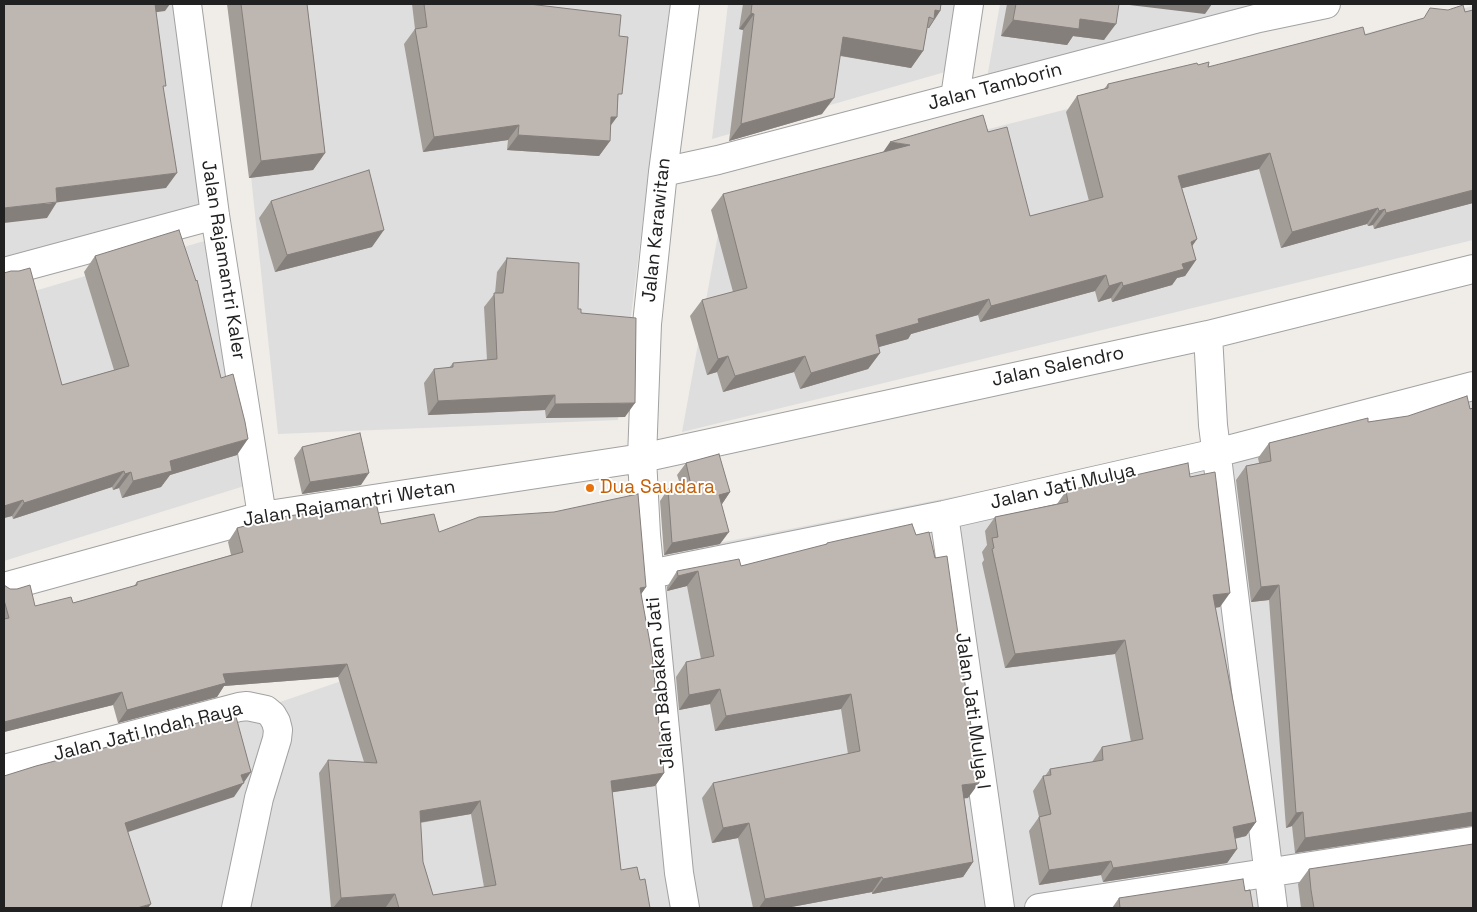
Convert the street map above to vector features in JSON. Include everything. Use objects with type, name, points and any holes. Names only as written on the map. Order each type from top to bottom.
[{"type":"street","name":"Jalan Rajamantri Kaler","points":[[187,4],[215,215],[262,516]]},
{"type":"street","name":"Jalan Karawitan","points":[[642,458],[647,324],[663,172],[684,4]]},
{"type":"street","points":[[955,98],[969,4]]},
{"type":"street","name":"Jalan Tamborin","points":[[663,172],[718,160],[955,98],[1259,11],[1326,4]]},
{"type":"street","points":[[4,272],[215,215]]},
{"type":"street","name":"Jalan Salendro","points":[[642,458],[1208,335],[1473,269]]},
{"type":"street","points":[[1208,335],[1216,453],[1273,908]]},
{"type":"street","name":"Jalan Jati Mulya","points":[[650,574],[944,515],[1216,453],[1473,386]]},
{"type":"street","name":"Jalan Rajamantri Wetan","points":[[4,587],[262,516],[642,458]]},
{"type":"street","name":"Jalan Babakan Jati","points":[[642,458],[650,574],[679,873],[685,908]]},
{"type":"street","name":"Jalan Jati Mulya I","points":[[944,515],[1000,908]]},
{"type":"street","name":"Jalan Jati Indah Raya","points":[[4,769],[247,706],[266,710],[276,722],[277,738],[259,798],[236,908]]},
{"type":"street","points":[[1039,908],[1473,841]]},
{"type":"shaded area","points":[[4,4],[187,4],[215,215],[4,276]]},
{"type":"shaded area","points":[[233,4],[670,4],[618,420],[278,434]]},
{"type":"shaded area","points":[[728,4],[957,4],[945,72],[712,139]]},
{"type":"shaded area","points":[[1000,4],[1254,4],[1253,9],[987,78]]},
{"type":"shaded area","points":[[1473,6],[1473,240],[682,432],[725,196]]},
{"type":"shaded area","points":[[211,239],[254,483],[4,561],[4,300]]},
{"type":"shaded area","points":[[1473,377],[1473,908],[4,908],[222,722],[455,642],[668,553],[983,491],[1336,411]]},
{"type":"building","points":[[4,4],[155,4],[166,86],[163,86],[177,173],[56,188],[57,202],[4,208]]},
{"type":"building","points":[[241,4],[307,4],[325,153],[261,161]]},
{"type":"building","points":[[424,4],[529,4],[621,15],[619,36],[628,37],[622,94],[618,94],[617,117],[611,117],[610,141],[518,135],[519,125],[434,137],[415,29],[427,27]]},
{"type":"building","points":[[752,4],[941,4],[940,11],[935,10],[934,19],[929,17],[923,51],[843,37],[834,98],[741,124],[754,14],[751,13]]},
{"type":"building","points":[[1016,4],[1119,4],[1116,24],[1080,19],[1079,29],[1013,20]]},
{"type":"building","points":[[1463,5],[1465,12],[1473,10],[1473,190],[1386,213],[1385,209],[1379,211],[1378,208],[1292,232],[1270,153],[1178,176],[1197,239],[1191,242],[1196,260],[1182,264],[1184,269],[1123,286],[1122,282],[1109,286],[1106,275],[991,306],[989,299],[918,319],[919,323],[876,335],[880,353],[811,373],[805,356],[735,376],[728,356],[718,359],[702,300],[747,288],[723,194],[910,145],[890,142],[983,115],[988,132],[1007,127],[1030,216],[1103,197],[1077,96],[1108,88],[1108,84],[1197,63],[1198,65],[1209,62],[1208,67],[1363,27],[1365,35],[1424,18],[1430,8],[1448,10]]},
{"type":"building","points":[[369,170],[384,230],[287,255],[271,201]]},
{"type":"building","points":[[179,230],[197,280],[221,378],[233,374],[248,439],[170,461],[172,471],[133,481],[131,472],[125,474],[124,471],[24,503],[23,500],[4,506],[4,273],[30,268],[62,385],[129,366],[95,256]]},
{"type":"building","points":[[507,258],[579,263],[578,309],[581,309],[581,313],[636,318],[635,403],[555,404],[555,395],[438,401],[434,369],[453,367],[453,363],[497,359],[494,293],[503,293]]},
{"type":"building","points":[[1467,396],[1470,409],[1473,408],[1473,812],[1305,838],[1303,812],[1296,813],[1279,585],[1261,587],[1246,466],[1271,461],[1269,443],[1368,418],[1368,422],[1408,416]]},
{"type":"building","points":[[360,433],[369,473],[310,482],[302,447]]},
{"type":"building","points":[[719,454],[730,492],[719,495],[729,532],[672,543],[668,489],[691,485],[686,463]]},
{"type":"building","points":[[1188,463],[1190,477],[1215,472],[1230,593],[1213,595],[1256,822],[1233,827],[1237,849],[1113,868],[1111,861],[1049,870],[1039,817],[1051,814],[1043,776],[1051,775],[1050,769],[1103,760],[1102,747],[1143,739],[1125,640],[1015,654],[992,549],[994,548],[992,538],[998,537],[995,517],[1068,502],[1066,491]]},
{"type":"building","points":[[638,494],[646,587],[640,588],[652,654],[664,773],[611,781],[621,870],[637,867],[640,880],[645,879],[650,908],[399,908],[395,894],[341,898],[328,760],[377,763],[347,664],[223,674],[226,683],[127,710],[122,692],[4,722],[4,619],[9,618],[4,600],[4,585],[10,589],[17,589],[30,585],[35,606],[71,597],[73,603],[137,585],[137,582],[243,552],[237,528],[275,518],[376,503],[381,524],[434,514],[439,532],[479,517],[554,512]],"holes":[[[480,801],[496,885],[433,895],[423,862],[420,811]]]},
{"type":"building","points":[[912,524],[916,535],[929,532],[935,558],[947,556],[979,783],[962,785],[973,862],[765,899],[749,823],[723,828],[713,783],[860,751],[851,694],[726,716],[720,689],[689,695],[686,662],[714,656],[698,571],[678,576],[677,571],[739,559],[741,566],[827,543]]},
{"type":"building","points":[[235,713],[251,772],[241,775],[244,783],[125,823],[151,904],[137,908],[4,908],[4,776]]},
{"type":"building","points":[[1473,844],[1473,908],[1314,908],[1309,869]]},
{"type":"building","points":[[1243,879],[1245,891],[1250,890],[1253,908],[1120,908],[1119,898]]},
{"type":"place","name":"Dua Saudara","points":[[590,488]]}]
